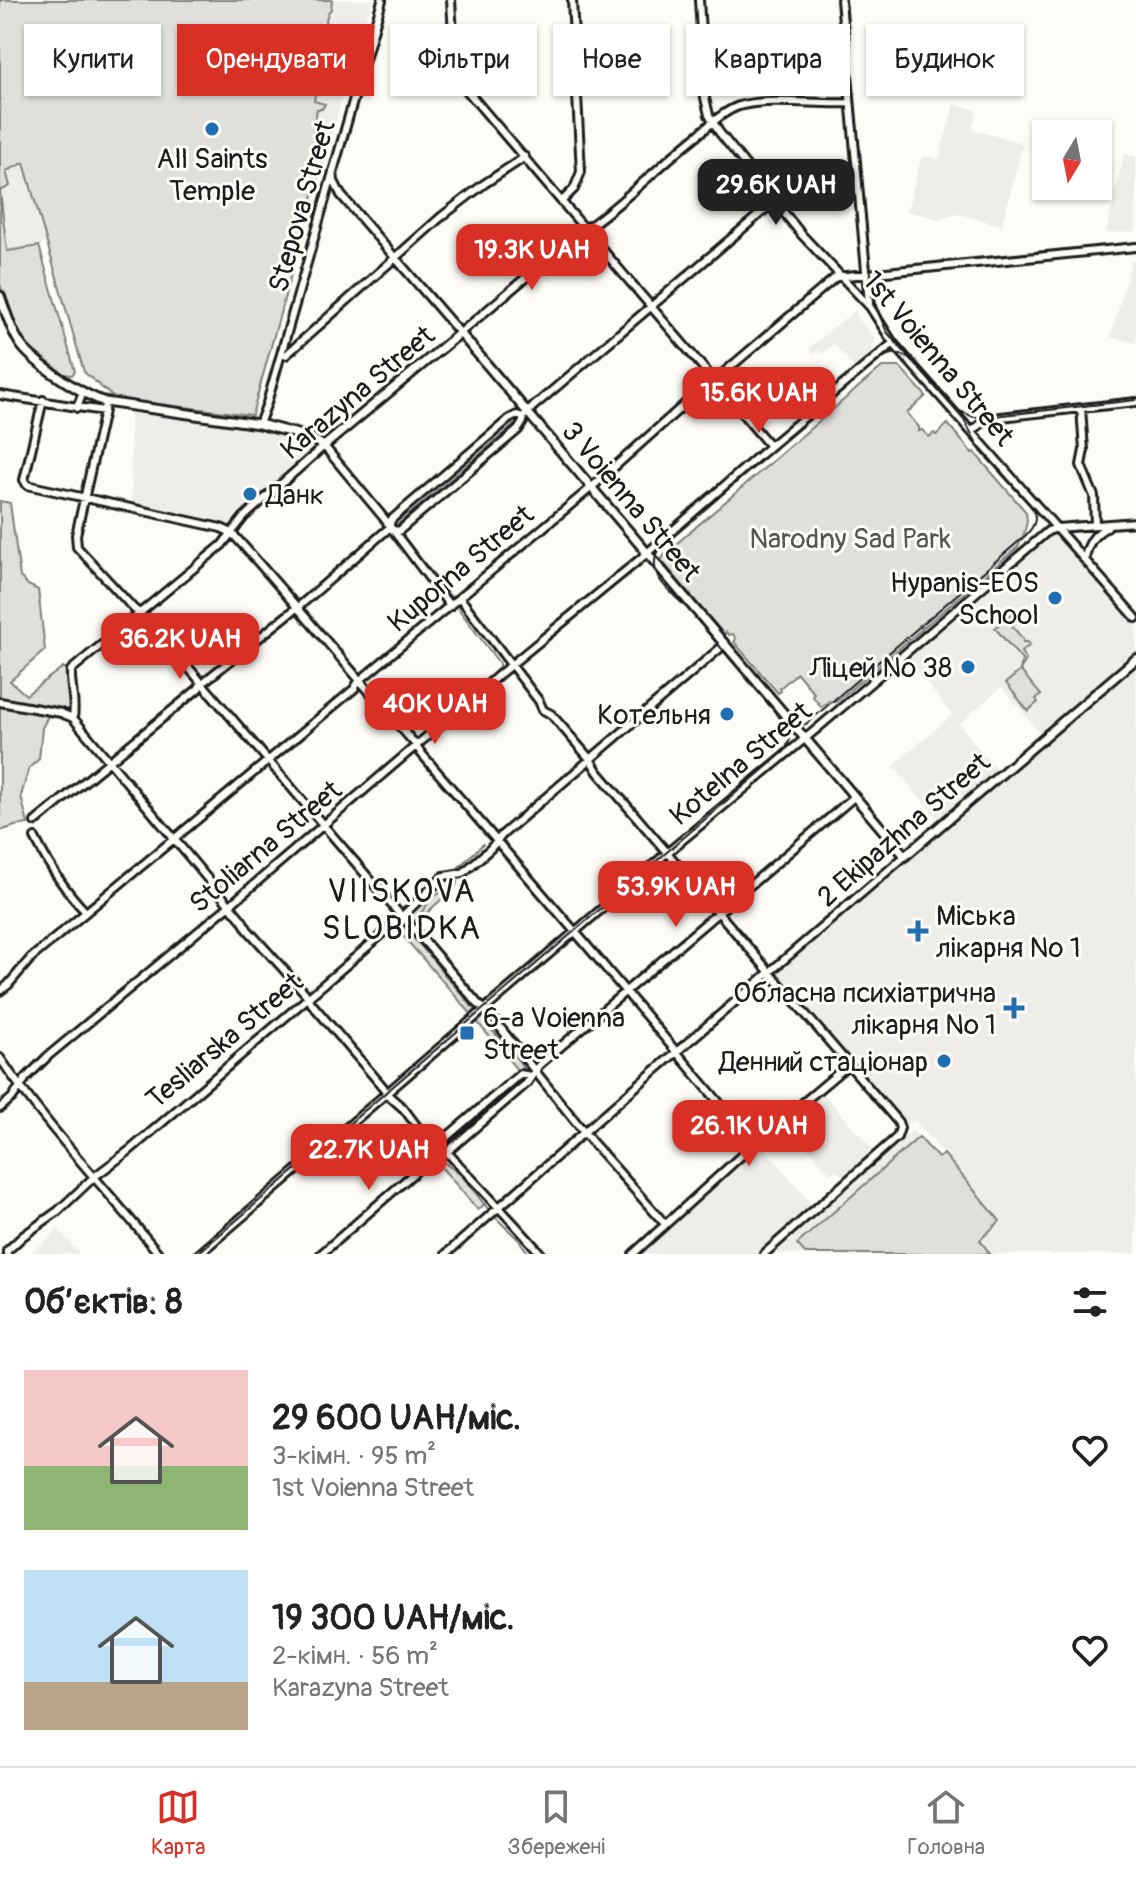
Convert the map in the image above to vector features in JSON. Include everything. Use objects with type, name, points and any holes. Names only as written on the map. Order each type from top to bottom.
[{"type":"main road","points":[[0,296],[12,329],[26,352],[105,406],[259,424],[309,437],[324,446]]},
{"type":"main road","name":"3 Voienna Street","points":[[460,333],[525,414],[648,552],[905,856]]},
{"type":"main road","name":"Karazyna Street","points":[[324,446],[460,333]]},
{"type":"main road","name":"2 Ekipazhna Street","points":[[905,856],[1136,659]]},
{"type":"street","name":"Stepova Street","points":[[259,424],[382,0]]},
{"type":"street","points":[[451,0],[457,79],[770,446]]},
{"type":"street","points":[[562,201],[574,189],[581,172],[572,0]]},
{"type":"street","points":[[699,0],[705,98],[713,122]]},
{"type":"street","points":[[841,0],[870,307]]},
{"type":"street","name":"Karazyna Street","points":[[460,333],[713,122],[734,108],[749,104],[850,103]]},
{"type":"street","name":"1st Voienna Street","points":[[713,122],[802,235],[870,307],[893,343],[1136,618]]},
{"type":"street","points":[[281,354],[286,355],[441,217],[525,157]]},
{"type":"street","name":"3 Voienna Street","points":[[333,171],[337,190],[460,333]]},
{"type":"street","points":[[35,822],[298,606],[389,528],[391,520],[509,419],[525,414],[774,202]]},
{"type":"street","points":[[841,277],[1136,247]]},
{"type":"street","name":"Kuporna Street","points":[[0,991],[31,958],[268,762],[354,689],[359,681],[592,487],[705,386],[830,281],[841,277]]},
{"type":"street","name":"Stoliarna Street","points":[[0,1108],[48,1056],[893,343]]},
{"type":"street","points":[[77,408],[80,390]]},
{"type":"street","points":[[0,395],[77,408],[105,406],[76,535],[77,547],[147,619],[323,826],[485,1009],[533,1073],[665,1224]]},
{"type":"street","points":[[43,400],[24,482],[29,486],[232,533],[298,606],[754,1144]]},
{"type":"street","points":[[972,431],[992,418],[1136,402]]},
{"type":"street","points":[[1081,408],[1084,450],[1081,465],[1094,496],[1095,525]]},
{"type":"street","points":[[389,528],[399,531],[518,430],[525,414]]},
{"type":"street","points":[[324,446],[450,606]]},
{"type":"street","name":"Karazyna Street","points":[[73,718],[71,670],[222,545],[244,517],[324,446]]},
{"type":"street","points":[[1057,528],[1136,522]]},
{"type":"street","points":[[1085,558],[1094,536],[1114,524]]},
{"type":"street","name":"Kotelna Street","points":[[199,1254],[668,852],[1048,531],[1057,528]]},
{"type":"street","points":[[460,598],[543,710],[551,714],[590,759],[898,1122],[897,1137],[764,1254]]},
{"type":"street","name":"Tesliarska Street","points":[[7,1252],[308,998],[402,917],[444,876],[463,873],[503,834],[725,644]]},
{"type":"street","points":[[0,702],[73,718],[248,930],[387,1094],[404,1109],[435,1150],[447,1152],[541,1254]]},
{"type":"street","points":[[447,1152],[527,1083],[539,1065],[854,797]]},
{"type":"street","points":[[35,838],[50,868],[86,912]]},
{"type":"street","name":"2 Ekipazhna Street","points":[[446,1254],[905,856]]},
{"type":"street","points":[[0,1058],[20,1087],[159,1254]]},
{"type":"street","points":[[633,1254],[754,1144],[849,1064]]},
{"type":"street","points":[[321,1254],[520,1074],[533,1073]]},
{"type":"street","points":[[0,1241],[7,1252]]},
{"type":"shaded area","points":[[332,0],[373,0],[364,24],[325,24]]},
{"type":"shaded area","points":[[314,96],[343,96],[326,156],[315,153],[313,133],[317,108]]},
{"type":"shaded area","points":[[954,104],[977,110],[972,130],[1023,143],[1002,225],[957,214],[939,219],[907,211],[922,156],[939,159]]},
{"type":"shaded area","points":[[1124,154],[1136,156],[1136,231],[1106,233]]},
{"type":"shaded area","points":[[24,163],[47,244],[7,251],[0,190],[10,186],[5,171]]},
{"type":"shaded area","points":[[1131,261],[1136,262],[1136,343],[1111,337]]},
{"type":"shaded area","points":[[855,310],[856,316],[875,338],[868,358],[855,369],[834,344],[822,354],[818,350],[813,354],[809,348]]},
{"type":"shaded area","points":[[130,413],[264,429],[306,440],[314,452],[250,505],[232,528],[193,521],[132,507]]},
{"type":"shaded area","points":[[1053,532],[1058,533],[1116,599],[1116,605],[1136,623],[1136,653],[1041,734],[1000,688],[959,724],[998,772],[937,824],[934,821],[937,818],[893,766],[952,715],[908,656],[960,616],[959,612]]},
{"type":"shaded area","points":[[1136,666],[1136,1254],[769,1254],[912,1130],[938,1158],[944,1154],[915,1121],[905,1124],[779,980],[778,973]]},
{"type":"shaded area","points":[[821,1091],[875,1152],[846,1179],[836,1170],[831,1174],[785,1123]]},
{"type":"shaded area","points":[[760,1143],[814,1206],[760,1254],[637,1254]]},
{"type":"shaded area","points":[[59,1229],[80,1254],[29,1254],[44,1242]]},
{"type":"green space","points":[[0,0],[332,0],[325,24],[177,24],[177,96],[315,96],[314,101],[325,104],[322,109],[317,109],[313,133],[315,152],[324,155],[252,415],[115,399],[84,372],[24,163],[6,171],[10,186],[0,191]]},
{"type":"green space","points":[[0,191],[7,251],[39,246],[75,371],[72,375],[64,374],[26,345],[12,322],[0,284]]},
{"type":"green space","name":"Narodny Sad Park","points":[[882,367],[900,367],[926,396],[907,413],[919,431],[922,430],[929,437],[948,424],[1026,512],[1027,521],[1018,547],[923,628],[919,624],[922,629],[836,702],[829,701],[821,707],[797,673],[778,693],[734,642],[733,634],[726,632],[724,635],[661,560]]},
{"type":"green space","points":[[510,422],[517,429],[396,530],[391,528],[392,522]]},
{"type":"green space","points":[[0,501],[10,503],[20,577],[38,590],[45,650],[10,681],[26,695],[63,667],[70,672],[71,715],[61,710],[0,699]]},
{"type":"green space","points":[[1011,614],[1017,621],[1012,626],[1023,642],[1030,645],[1021,652],[1026,660],[1020,670],[1022,660],[995,628]]},
{"type":"green space","points":[[1020,670],[1041,695],[1028,711],[1006,683]]},
{"type":"green space","points":[[0,705],[49,714],[42,728],[39,759],[29,768],[21,796],[28,824],[0,831]]},
{"type":"green space","points":[[459,876],[456,886],[417,922],[416,929],[407,914],[447,877]]},
{"type":"green space","points":[[402,921],[479,1008],[473,1016],[396,928]]},
{"type":"green space","points":[[484,1015],[488,1015],[531,1067],[526,1074],[518,1071],[478,1023]]},
{"type":"green space","points":[[919,1137],[938,1158],[944,1154],[1000,1221],[980,1240],[990,1254],[806,1254],[797,1244]]},
{"type":"green space","points":[[438,1154],[448,1155],[488,1199],[478,1210],[435,1160]]},
{"type":"waterway","points":[[398,528],[396,526],[514,425]]},
{"type":"waterway","points":[[401,533],[453,600]]},
{"type":"waterway","points":[[457,607],[499,663],[493,674]]},
{"type":"waterway","points":[[455,871],[483,844]]},
{"type":"waterway","points":[[413,924],[431,899],[450,886],[453,879]]},
{"type":"waterway","points":[[410,930],[410,935],[472,1007]]},
{"type":"waterway","points":[[487,1024],[519,1061],[523,1073]]},
{"type":"waterway","points":[[504,1095],[523,1077]]},
{"type":"waterway","points":[[469,1124],[502,1096]]},
{"type":"waterway","points":[[461,1132],[466,1126]]},
{"type":"waterway","points":[[442,1151],[448,1141],[459,1133]]},
{"type":"waterway","points":[[442,1156],[488,1209]]},
{"type":"waterway","points":[[496,1218],[529,1254]]},
{"type":"tram line","points":[[782,721],[793,726],[806,724],[1025,536],[1035,517],[1030,505],[981,451],[964,420],[887,332],[877,310],[845,0]]},
{"type":"tram line","points":[[197,1254],[785,751],[790,739],[787,726],[690,611],[661,582],[655,565],[656,556],[662,546],[880,359],[897,354],[913,362]]},
{"type":"tram line","points":[[957,410],[974,417],[986,417],[1136,400]]},
{"type":"place","name":"All Saints Temple","points":[[212,129]]},
{"type":"place","name":"Данк","points":[[250,494]]},
{"type":"place","name":"Hypanis-EOS School","points":[[1055,598]]},
{"type":"place","name":"Ліцей № 38","points":[[968,667]]},
{"type":"place","name":"Котельня","points":[[727,714]]},
{"type":"place","name":"Міська лікарня № 1","points":[[918,931]]},
{"type":"place","name":"Обласна психіатрична лікарня № 1","points":[[1014,1008]]},
{"type":"place","name":"6-a Voienna Street","points":[[467,1033]]},
{"type":"place","name":"Денний стаціонар","points":[[944,1061]]},
{"type":"district","name":"VIISKOVA SLOBIDKA","points":[[402,910]]}]
